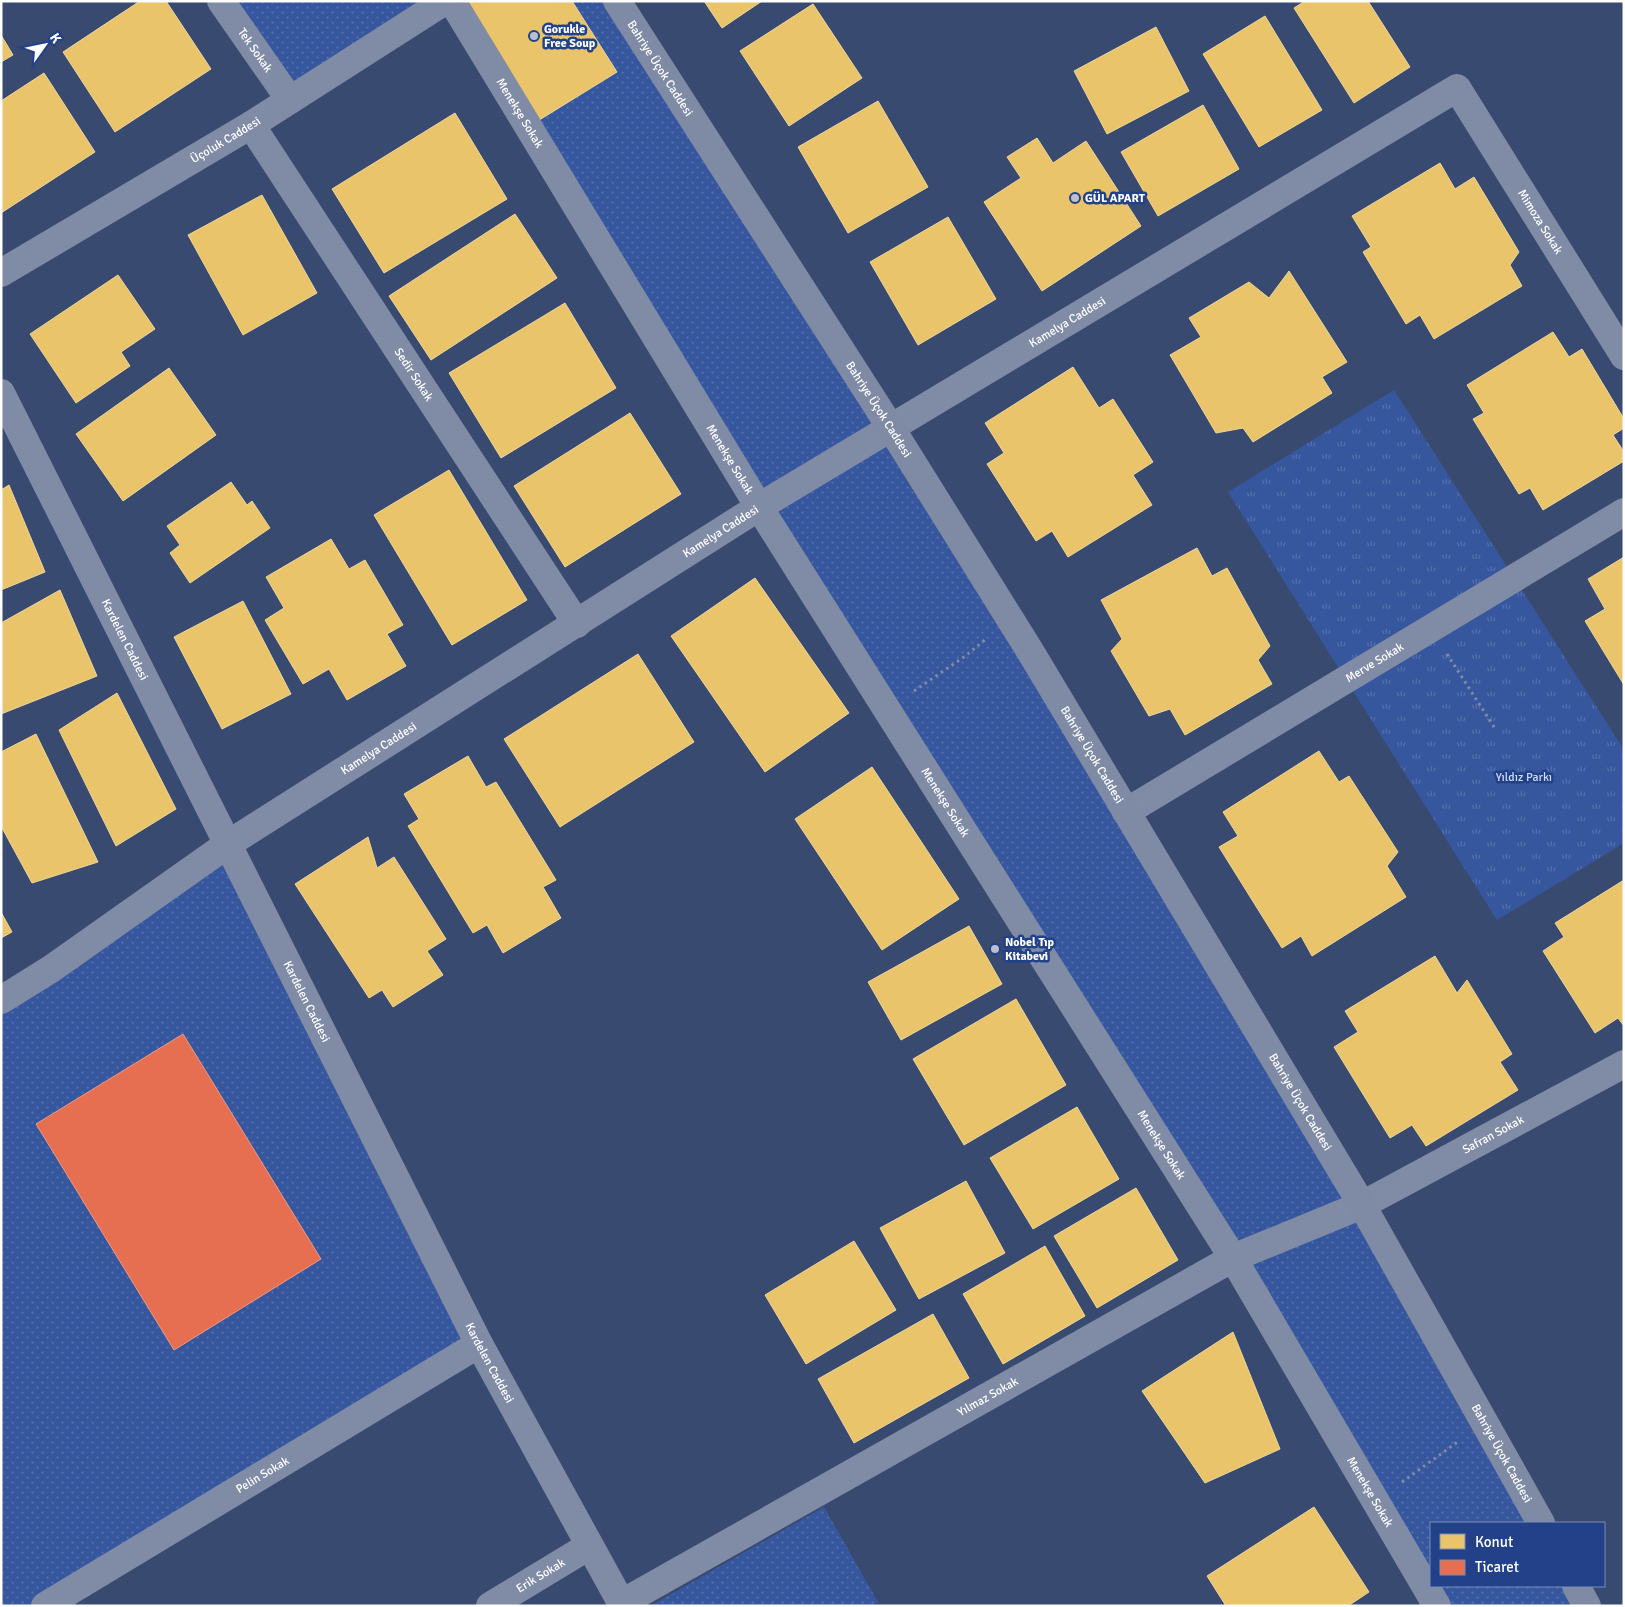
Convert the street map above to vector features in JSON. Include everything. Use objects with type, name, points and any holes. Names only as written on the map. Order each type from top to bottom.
[{"type":"main road","name":"Bahriye Üçok Caddesi","points":[[617,1],[1010,619],[1362,1205],[1539,1522]]},
{"type":"main road","points":[[1577,1587],[1587,1606]]},
{"type":"street","name":"Tek Sokak","points":[[221,1],[290,100]]},
{"type":"street","name":"Üçoluk Caddesi","points":[[1,273],[251,125],[446,1]]},
{"type":"street","name":"Menekşe Sokak","points":[[452,1],[759,507],[1234,1258],[1437,1606]]},
{"type":"street","name":"Kamelya Caddesi","points":[[1,1000],[51,969],[228,844],[759,507],[1457,88]]},
{"type":"street","name":"Mimoza Sokak","points":[[1457,88],[1624,356]]},
{"type":"street","name":"Sedir Sokak","points":[[251,125],[577,624]]},
{"type":"street","name":"Kardelen Caddesi","points":[[1,393],[479,1344],[622,1605]]},
{"type":"street","name":"Merve Sokak","points":[[1126,812],[1624,512]]},
{"type":"street","name":"Safran Sokak","points":[[1362,1205],[1624,1064]]},
{"type":"street","name":"Yılmaz Sokak","points":[[622,1605],[1234,1258],[1362,1205]]},
{"type":"street","name":"Pelin Sokak","points":[[45,1606],[479,1344]]},
{"type":"street","name":"Erik Sokak","points":[[490,1606],[589,1546]]},
{"type":"path","points":[[887,710],[964,657],[1010,619]]},
{"type":"path","points":[[1430,629],[1496,730]]},
{"type":"path","points":[[1376,1501],[1484,1423]]},
{"type":"green space","points":[[221,1],[447,1],[290,100]]},
{"type":"green space","points":[[452,1],[617,1],[891,428],[1540,1522],[1430,1522],[1430,1587],[1577,1587],[1587,1606],[1437,1606]]},
{"type":"green space","name":"Yıldız Parkı","points":[[1394,390],[1624,750],[1624,843],[1497,920],[1228,492]]},
{"type":"green space","points":[[228,844],[479,1344],[45,1606],[1,1606],[1,993]]},
{"type":"green space","points":[[824,1507],[878,1602],[872,1606],[652,1605]]},
{"type":"building: Konut","points":[[140,1],[166,1],[211,69],[115,132],[63,52]]},
{"type":"building: Konut","name":"Gorukle Free Soup","points":[[452,1],[572,1],[617,72],[528,127]]},
{"type":"building: Konut","points":[[704,1],[762,1],[722,28]]},
{"type":"building: Konut","points":[[1305,1],[1368,1],[1410,67],[1354,103],[1294,8]]},
{"type":"building: Konut","points":[[813,4],[862,78],[789,126],[740,51]]},
{"type":"building: Konut","points":[[1265,16],[1322,110],[1259,147],[1203,54]]},
{"type":"building: Konut","points":[[1156,27],[1189,91],[1107,134],[1074,71]]},
{"type":"building: Konut","points":[[1,35],[13,55],[1,62]]},
{"type":"building: Konut","points":[[44,73],[95,152],[1,213],[1,101]]},
{"type":"building: Konut","points":[[878,101],[928,187],[848,233],[798,147]]},
{"type":"building: Konut","points":[[1203,105],[1239,169],[1158,216],[1121,152]]},
{"type":"building: Konut","points":[[455,113],[507,199],[384,273],[332,189]]},
{"type":"building: Konut","points":[[1037,138],[1053,163],[1086,141],[1141,226],[1042,291],[984,202],[1021,178],[1007,157]]},
{"type":"building: Konut","points":[[1440,163],[1455,189],[1474,177],[1519,252],[1510,265],[1522,286],[1434,339],[1420,315],[1406,324],[1363,252],[1371,247],[1352,216]]},
{"type":"building: Konut","points":[[262,195],[317,293],[243,335],[188,235]]},
{"type":"building: Konut","points":[[515,214],[557,278],[431,360],[389,296]]},
{"type":"building: Konut","points":[[948,217],[996,299],[918,345],[870,262]]},
{"type":"building: Konut","points":[[1289,271],[1347,362],[1322,377],[1332,393],[1253,442],[1243,428],[1216,433],[1170,355],[1201,337],[1189,318],[1249,282],[1269,298]]},
{"type":"building: Konut","points":[[118,275],[155,329],[121,352],[130,366],[76,403],[30,334]]},
{"type":"building: Konut","points":[[565,303],[616,388],[501,458],[449,373]]},
{"type":"building: Konut","points":[[1553,332],[1569,357],[1582,349],[1624,419],[1624,428],[1613,435],[1624,452],[1624,461],[1543,510],[1530,488],[1519,494],[1473,419],[1484,413],[1467,385]]},
{"type":"building: Konut","points":[[1073,367],[1099,408],[1113,399],[1153,462],[1133,475],[1152,505],[1068,557],[1052,531],[1036,541],[987,464],[1004,453],[985,423]]},
{"type":"building: Konut","points":[[169,368],[216,435],[123,501],[76,434]]},
{"type":"building: Konut","points":[[630,413],[681,494],[565,567],[514,486]]},
{"type":"building: Konut","points":[[449,470],[527,600],[452,645],[374,515]]},
{"type":"building: Konut","points":[[231,482],[247,505],[252,501],[270,528],[190,583],[170,553],[180,545],[167,526]]},
{"type":"building: Konut","points":[[9,485],[45,572],[1,590],[1,490]]},
{"type":"building: Konut","points":[[331,539],[349,569],[365,560],[403,625],[387,634],[406,666],[347,700],[329,669],[303,684],[265,620],[284,608],[266,577]]},
{"type":"building: Konut","points":[[1197,548],[1212,576],[1227,568],[1270,646],[1258,660],[1272,684],[1185,735],[1170,709],[1149,716],[1111,651],[1122,639],[1101,600]]},
{"type":"building: Konut","points":[[1624,557],[1624,685],[1585,621],[1605,609],[1588,579]]},
{"type":"building: Konut","points":[[755,578],[849,713],[765,772],[671,636]]},
{"type":"building: Konut","points":[[60,590],[97,676],[1,714],[1,623]]},
{"type":"building: Konut","points":[[243,601],[291,694],[222,729],[174,637]]},
{"type":"building: Konut","points":[[638,654],[694,742],[560,827],[504,739]]},
{"type":"building: Konut","points":[[117,693],[176,809],[116,846],[59,730]]},
{"type":"building: Konut","points":[[36,734],[98,862],[32,883],[1,826],[1,752]]},
{"type":"building: Konut","points":[[1319,751],[1339,782],[1349,776],[1398,852],[1387,866],[1406,897],[1312,956],[1301,936],[1282,948],[1219,847],[1238,836],[1223,812]]},
{"type":"building: Konut","points":[[468,756],[486,787],[496,782],[556,880],[543,887],[561,918],[503,953],[487,925],[473,933],[408,826],[419,819],[404,794]]},
{"type":"building: Konut","points":[[872,767],[959,899],[882,950],[795,819]]},
{"type":"building: Konut","points":[[368,837],[377,868],[394,857],[446,939],[427,951],[443,975],[393,1007],[382,990],[369,998],[295,884]]},
{"type":"building: Konut","points":[[1624,880],[1624,1026],[1618,1018],[1595,1033],[1543,951],[1564,937],[1555,923]]},
{"type":"building: Konut","points":[[1,912],[12,932],[1,938]]},
{"type":"building: Konut","points":[[969,926],[1002,984],[901,1040],[868,982]]},
{"type":"building: Konut","points":[[1435,956],[1457,993],[1467,980],[1512,1054],[1500,1062],[1518,1090],[1426,1146],[1412,1125],[1390,1138],[1334,1047],[1358,1032],[1345,1011]]},
{"type":"building: Konut","points":[[1016,999],[1066,1085],[964,1145],[913,1059]]},
{"type":"building: Konut","points":[[1077,1107],[1119,1179],[1033,1229],[990,1158]]},
{"type":"building: Konut","points":[[966,1181],[1005,1253],[919,1299],[880,1228]]},
{"type":"building: Konut","points":[[1136,1188],[1178,1260],[1097,1308],[1054,1236]]},
{"type":"building: Konut","points":[[854,1241],[896,1310],[806,1364],[765,1295]]},
{"type":"building: Konut","points":[[1045,1246],[1085,1316],[1003,1364],[963,1294]]},
{"type":"building: Konut","points":[[933,1314],[969,1378],[854,1443],[818,1379]]},
{"type":"building: Konut","points":[[1233,1332],[1280,1449],[1205,1483],[1142,1391]]},
{"type":"building: Konut","points":[[1314,1507],[1369,1592],[1348,1606],[1226,1606],[1207,1576]]},
{"type":"building: Ticaret","points":[[183,1034],[321,1259],[174,1350],[36,1124]]},
{"type":"place","name":"Gorukle Free Soup","points":[[534,36]]},
{"type":"place","name":"GÜL APART","points":[[1075,198]]},
{"type":"place","name":"Nobel Tıp Kitabevi","points":[[995,949]]}]
